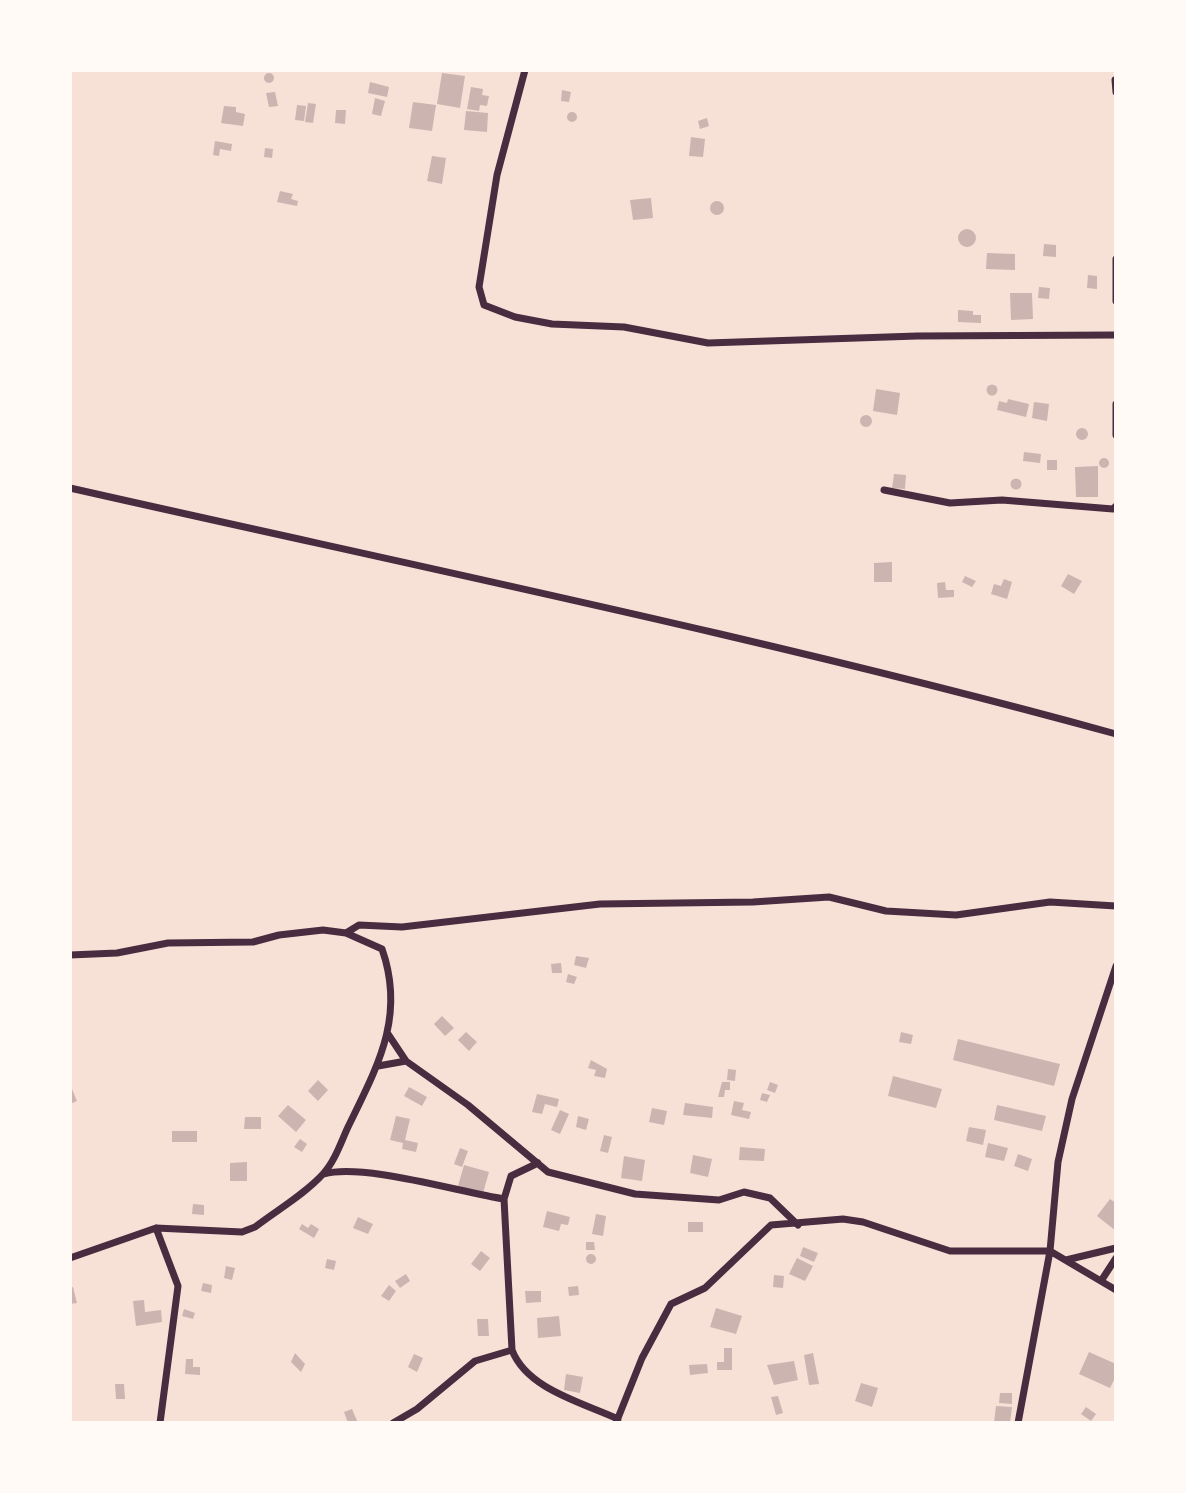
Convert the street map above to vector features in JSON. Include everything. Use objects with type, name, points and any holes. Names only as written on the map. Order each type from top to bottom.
[{"type":"street","points":[[525,70],[497,175],[479,287],[484,304],[496,311],[552,324],[624,327],[708,343],[917,336],[1116,335]]},
{"type":"street","points":[[1115,80],[1116,92]]},
{"type":"street","points":[[1116,259],[1116,301]]},
{"type":"street","points":[[1116,404],[1116,435]]},
{"type":"street","points":[[70,488],[636,614],[1013,706],[1116,734]]},
{"type":"street","points":[[884,490],[950,503],[1002,500],[1113,509],[1116,506]]},
{"type":"street","points":[[346,933],[359,925],[415,926],[600,904],[753,902],[816,897],[849,901],[886,911],[956,915],[1050,902],[1116,906]]},
{"type":"street","points":[[70,955],[117,953],[168,943],[253,942],[323,930],[346,933],[382,949],[390,971],[388,1034],[378,1066],[323,1174]]},
{"type":"street","points":[[1018,1423],[1050,1251],[1058,1162],[1072,1099],[1116,966]]},
{"type":"street","points":[[388,1034],[406,1061],[468,1105],[548,1172],[562,1178],[635,1194],[719,1200],[744,1192],[770,1198],[798,1225]]},
{"type":"street","points":[[378,1066],[406,1061]]},
{"type":"street","points":[[538,1163],[511,1175],[504,1199],[512,1350],[518,1366],[530,1378],[617,1421],[642,1358],[671,1304],[705,1288],[771,1225],[798,1225],[843,1219],[863,1222],[950,1251],[1050,1251],[1116,1290]]},
{"type":"street","points":[[70,1258],[156,1228],[242,1232],[255,1227],[323,1174],[339,1170],[364,1172],[504,1199]]},
{"type":"street","points":[[156,1228],[178,1286],[160,1423]]},
{"type":"street","points":[[1066,1260],[1116,1248]]},
{"type":"street","points":[[1101,1281],[1116,1258]]},
{"type":"street","points":[[394,1423],[417,1409],[475,1361],[512,1350]]},
{"type":"building","points":[[269,73],[273,74],[273,82],[269,83],[265,82],[264,78],[265,74]]},
{"type":"building","points":[[442,73],[465,76],[460,108],[437,104]]},
{"type":"building","points":[[370,82],[389,87],[387,97],[368,93]]},
{"type":"building","points":[[471,87],[483,89],[482,95],[489,96],[487,106],[480,105],[479,111],[467,109]]},
{"type":"building","points":[[562,90],[571,92],[569,102],[561,101]]},
{"type":"building","points":[[275,92],[278,106],[269,107],[266,93]]},
{"type":"building","points":[[375,98],[385,101],[381,116],[372,114]]},
{"type":"building","points":[[413,102],[436,105],[432,131],[409,128]]},
{"type":"building","points":[[308,103],[316,104],[313,123],[305,122]]},
{"type":"building","points":[[297,105],[306,106],[304,121],[295,120]]},
{"type":"building","points":[[224,106],[236,107],[236,112],[245,114],[243,126],[221,123]]},
{"type":"building","points":[[336,110],[346,110],[345,124],[335,123]]},
{"type":"building","points":[[466,111],[488,113],[487,132],[464,130]]},
{"type":"building","points":[[572,112],[577,117],[572,122],[567,117]]},
{"type":"building","points":[[707,118],[709,126],[700,129],[698,121]]},
{"type":"building","points":[[691,137],[705,139],[703,157],[689,156]]},
{"type":"building","points":[[215,141],[232,144],[231,151],[220,149],[219,156],[213,155]]},
{"type":"building","points":[[265,148],[273,149],[272,158],[264,157]]},
{"type":"building","points":[[432,156],[446,158],[442,184],[427,181]]},
{"type":"building","points":[[280,191],[293,194],[291,199],[298,201],[297,206],[277,202]]},
{"type":"building","points":[[651,198],[653,218],[633,220],[630,200]]},
{"type":"building","points":[[717,201],[722,203],[722,213],[717,215],[712,213],[710,208],[712,203]]},
{"type":"building","points":[[967,229],[973,232],[976,238],[973,244],[967,247],[961,244],[958,238],[961,232]]},
{"type":"building","points":[[1044,244],[1056,245],[1056,257],[1043,256]]},
{"type":"building","points":[[987,253],[1015,254],[1015,270],[986,269]]},
{"type":"building","points":[[1088,275],[1097,276],[1097,289],[1087,288]]},
{"type":"building","points":[[1039,287],[1050,288],[1049,299],[1038,298]]},
{"type":"building","points":[[1010,293],[1032,293],[1033,319],[1011,320]]},
{"type":"building","points":[[958,310],[973,311],[973,315],[981,315],[981,323],[958,322]]},
{"type":"building","points":[[992,385],[996,386],[996,394],[992,395],[988,394],[987,390],[988,386]]},
{"type":"building","points":[[876,389],[900,393],[897,415],[873,411]]},
{"type":"building","points":[[1008,399],[1029,404],[1026,417],[997,410],[999,401],[1007,403]]},
{"type":"building","points":[[1034,402],[1049,404],[1047,421],[1032,418]]},
{"type":"building","points":[[861,416],[871,416],[871,426],[861,426]]},
{"type":"building","points":[[1082,428],[1088,434],[1082,440],[1076,434]]},
{"type":"building","points":[[1024,452],[1041,454],[1040,463],[1023,461]]},
{"type":"building","points":[[1104,458],[1108,459],[1108,467],[1104,468],[1100,467],[1099,463],[1100,459]]},
{"type":"building","points":[[1047,460],[1057,460],[1057,470],[1047,470]]},
{"type":"building","points":[[1098,466],[1098,497],[1076,497],[1075,467]]},
{"type":"building","points":[[894,474],[906,475],[905,489],[892,488]]},
{"type":"building","points":[[1016,479],[1020,480],[1020,488],[1016,489],[1012,488],[1011,484],[1012,480]]},
{"type":"building","points":[[892,562],[892,582],[874,582],[874,563]]},
{"type":"building","points":[[1068,574],[1082,581],[1074,594],[1061,586]]},
{"type":"building","points":[[965,576],[976,581],[972,587],[962,582]]},
{"type":"building","points":[[1004,579],[1012,582],[1007,599],[991,594],[994,584],[1001,586]]},
{"type":"building","points":[[945,582],[946,590],[954,590],[954,597],[938,598],[937,583]]},
{"type":"building","points":[[576,956],[589,958],[586,968],[574,965]]},
{"type":"building","points":[[561,963],[562,973],[552,973],[551,964]]},
{"type":"building","points":[[568,974],[577,977],[574,984],[566,982]]},
{"type":"building","points":[[442,1016],[454,1028],[445,1036],[434,1024]]},
{"type":"building","points":[[466,1032],[477,1042],[469,1051],[458,1040]]},
{"type":"building","points":[[901,1032],[913,1035],[911,1044],[899,1042]]},
{"type":"building","points":[[958,1039],[1060,1064],[1054,1086],[953,1060]]},
{"type":"building","points":[[591,1060],[607,1069],[605,1078],[594,1076],[596,1070],[588,1068]]},
{"type":"building","points":[[728,1069],[736,1070],[735,1081],[727,1080]]},
{"type":"building","points":[[893,1076],[942,1089],[936,1108],[888,1096]]},
{"type":"building","points":[[318,1080],[328,1090],[318,1101],[308,1091]]},
{"type":"building","points":[[722,1082],[730,1082],[730,1090],[725,1090],[724,1097],[718,1097]]},
{"type":"building","points":[[770,1082],[778,1085],[775,1093],[767,1090]]},
{"type":"building","points":[[409,1087],[427,1097],[422,1106],[404,1096]]},
{"type":"building","points":[[72,1089],[77,1101],[70,1104],[70,1090]]},
{"type":"building","points":[[762,1093],[770,1095],[767,1102],[760,1100]]},
{"type":"building","points":[[537,1094],[559,1099],[557,1107],[545,1104],[542,1114],[532,1112]]},
{"type":"building","points":[[734,1101],[744,1103],[742,1110],[751,1112],[749,1119],[731,1115]]},
{"type":"building","points":[[685,1103],[713,1107],[712,1118],[683,1115]]},
{"type":"building","points":[[288,1105],[306,1120],[296,1132],[278,1116]]},
{"type":"building","points":[[997,1105],[1046,1116],[1042,1131],[994,1120]]},
{"type":"building","points":[[652,1108],[667,1111],[664,1125],[649,1122]]},
{"type":"building","points":[[560,1110],[569,1114],[560,1134],[551,1130]]},
{"type":"building","points":[[396,1116],[410,1119],[405,1140],[418,1143],[416,1152],[402,1149],[403,1143],[390,1140]]},
{"type":"building","points":[[578,1116],[589,1119],[586,1130],[576,1127]]},
{"type":"building","points":[[245,1117],[261,1117],[261,1129],[244,1129]]},
{"type":"building","points":[[969,1127],[986,1130],[983,1145],[966,1141]]},
{"type":"building","points":[[172,1131],[197,1131],[197,1142],[172,1142]]},
{"type":"building","points":[[604,1135],[612,1137],[608,1153],[600,1151]]},
{"type":"building","points":[[300,1139],[307,1144],[302,1152],[294,1147]]},
{"type":"building","points":[[988,1143],[1008,1148],[1004,1161],[985,1157]]},
{"type":"building","points":[[740,1147],[765,1149],[764,1161],[739,1160]]},
{"type":"building","points":[[460,1148],[468,1151],[462,1167],[454,1164]]},
{"type":"building","points":[[1018,1154],[1032,1159],[1028,1171],[1014,1166]]},
{"type":"building","points":[[693,1155],[712,1159],[708,1177],[690,1173]]},
{"type":"building","points":[[624,1156],[645,1160],[642,1181],[621,1178]]},
{"type":"building","points":[[247,1162],[247,1181],[230,1181],[230,1163]]},
{"type":"building","points":[[464,1165],[489,1172],[483,1193],[458,1186]]},
{"type":"building","points":[[1110,1199],[1116,1203],[1116,1231],[1097,1216]]},
{"type":"building","points":[[193,1204],[204,1205],[204,1215],[192,1214]]},
{"type":"building","points":[[547,1211],[570,1217],[568,1225],[561,1224],[559,1231],[543,1227]]},
{"type":"building","points":[[596,1214],[606,1216],[603,1236],[592,1234]]},
{"type":"building","points":[[358,1217],[373,1224],[368,1234],[353,1228]]},
{"type":"building","points":[[688,1222],[703,1222],[703,1232],[688,1232]]},
{"type":"building","points":[[302,1224],[308,1228],[311,1224],[319,1229],[314,1238],[299,1229]]},
{"type":"building","points":[[586,1242],[594,1242],[595,1250],[586,1250]]},
{"type":"building","points":[[803,1247],[818,1253],[814,1262],[800,1256]]},
{"type":"building","points":[[481,1251],[490,1258],[480,1271],[471,1264]]},
{"type":"building","points":[[591,1254],[595,1255],[595,1263],[591,1264],[587,1263],[586,1259],[587,1255]]},
{"type":"building","points":[[797,1258],[813,1266],[805,1281],[789,1274]]},
{"type":"building","points":[[327,1259],[336,1261],[334,1270],[325,1268]]},
{"type":"building","points":[[226,1266],[235,1268],[232,1280],[224,1278]]},
{"type":"building","points":[[406,1274],[410,1281],[400,1288],[395,1281]]},
{"type":"building","points":[[774,1275],[784,1276],[783,1288],[773,1287]]},
{"type":"building","points":[[203,1283],[212,1285],[211,1293],[201,1291]]},
{"type":"building","points":[[389,1285],[396,1291],[389,1301],[381,1296]]},
{"type":"building","points":[[578,1286],[579,1295],[569,1296],[568,1287]]},
{"type":"building","points":[[73,1287],[77,1303],[70,1304],[70,1288]]},
{"type":"building","points":[[525,1291],[541,1291],[541,1302],[526,1303]]},
{"type":"building","points":[[144,1300],[145,1312],[161,1310],[162,1322],[136,1326],[133,1301]]},
{"type":"building","points":[[716,1308],[742,1316],[736,1334],[710,1327]]},
{"type":"building","points":[[184,1309],[195,1313],[193,1319],[182,1316]]},
{"type":"building","points":[[559,1316],[561,1336],[538,1338],[537,1318]]},
{"type":"building","points":[[477,1319],[488,1319],[489,1336],[478,1336]]},
{"type":"building","points":[[724,1348],[732,1348],[732,1370],[717,1370],[717,1362],[724,1362]]},
{"type":"building","points":[[1089,1352],[1116,1364],[1116,1376],[1110,1388],[1079,1374]]},
{"type":"building","points":[[295,1353],[305,1364],[301,1372],[291,1362]]},
{"type":"building","points":[[813,1353],[819,1384],[809,1385],[804,1355]]},
{"type":"building","points":[[414,1354],[423,1358],[417,1372],[408,1367]]},
{"type":"building","points":[[186,1359],[193,1359],[193,1367],[200,1367],[200,1375],[185,1374]]},
{"type":"building","points":[[794,1361],[798,1380],[774,1385],[767,1365]]},
{"type":"building","points":[[707,1364],[708,1373],[690,1375],[689,1365]]},
{"type":"building","points":[[566,1374],[583,1377],[580,1393],[564,1390]]},
{"type":"building","points":[[861,1383],[878,1388],[872,1407],[855,1401]]},
{"type":"building","points":[[115,1384],[124,1384],[125,1399],[116,1399]]},
{"type":"building","points":[[1000,1393],[1012,1393],[1012,1404],[999,1403]]},
{"type":"building","points":[[778,1396],[783,1413],[776,1415],[771,1397]]},
{"type":"building","points":[[996,1406],[1012,1407],[1010,1423],[994,1423]]},
{"type":"building","points":[[1086,1407],[1096,1414],[1091,1421],[1081,1414]]},
{"type":"building","points":[[352,1409],[358,1423],[348,1423],[344,1412]]}]
